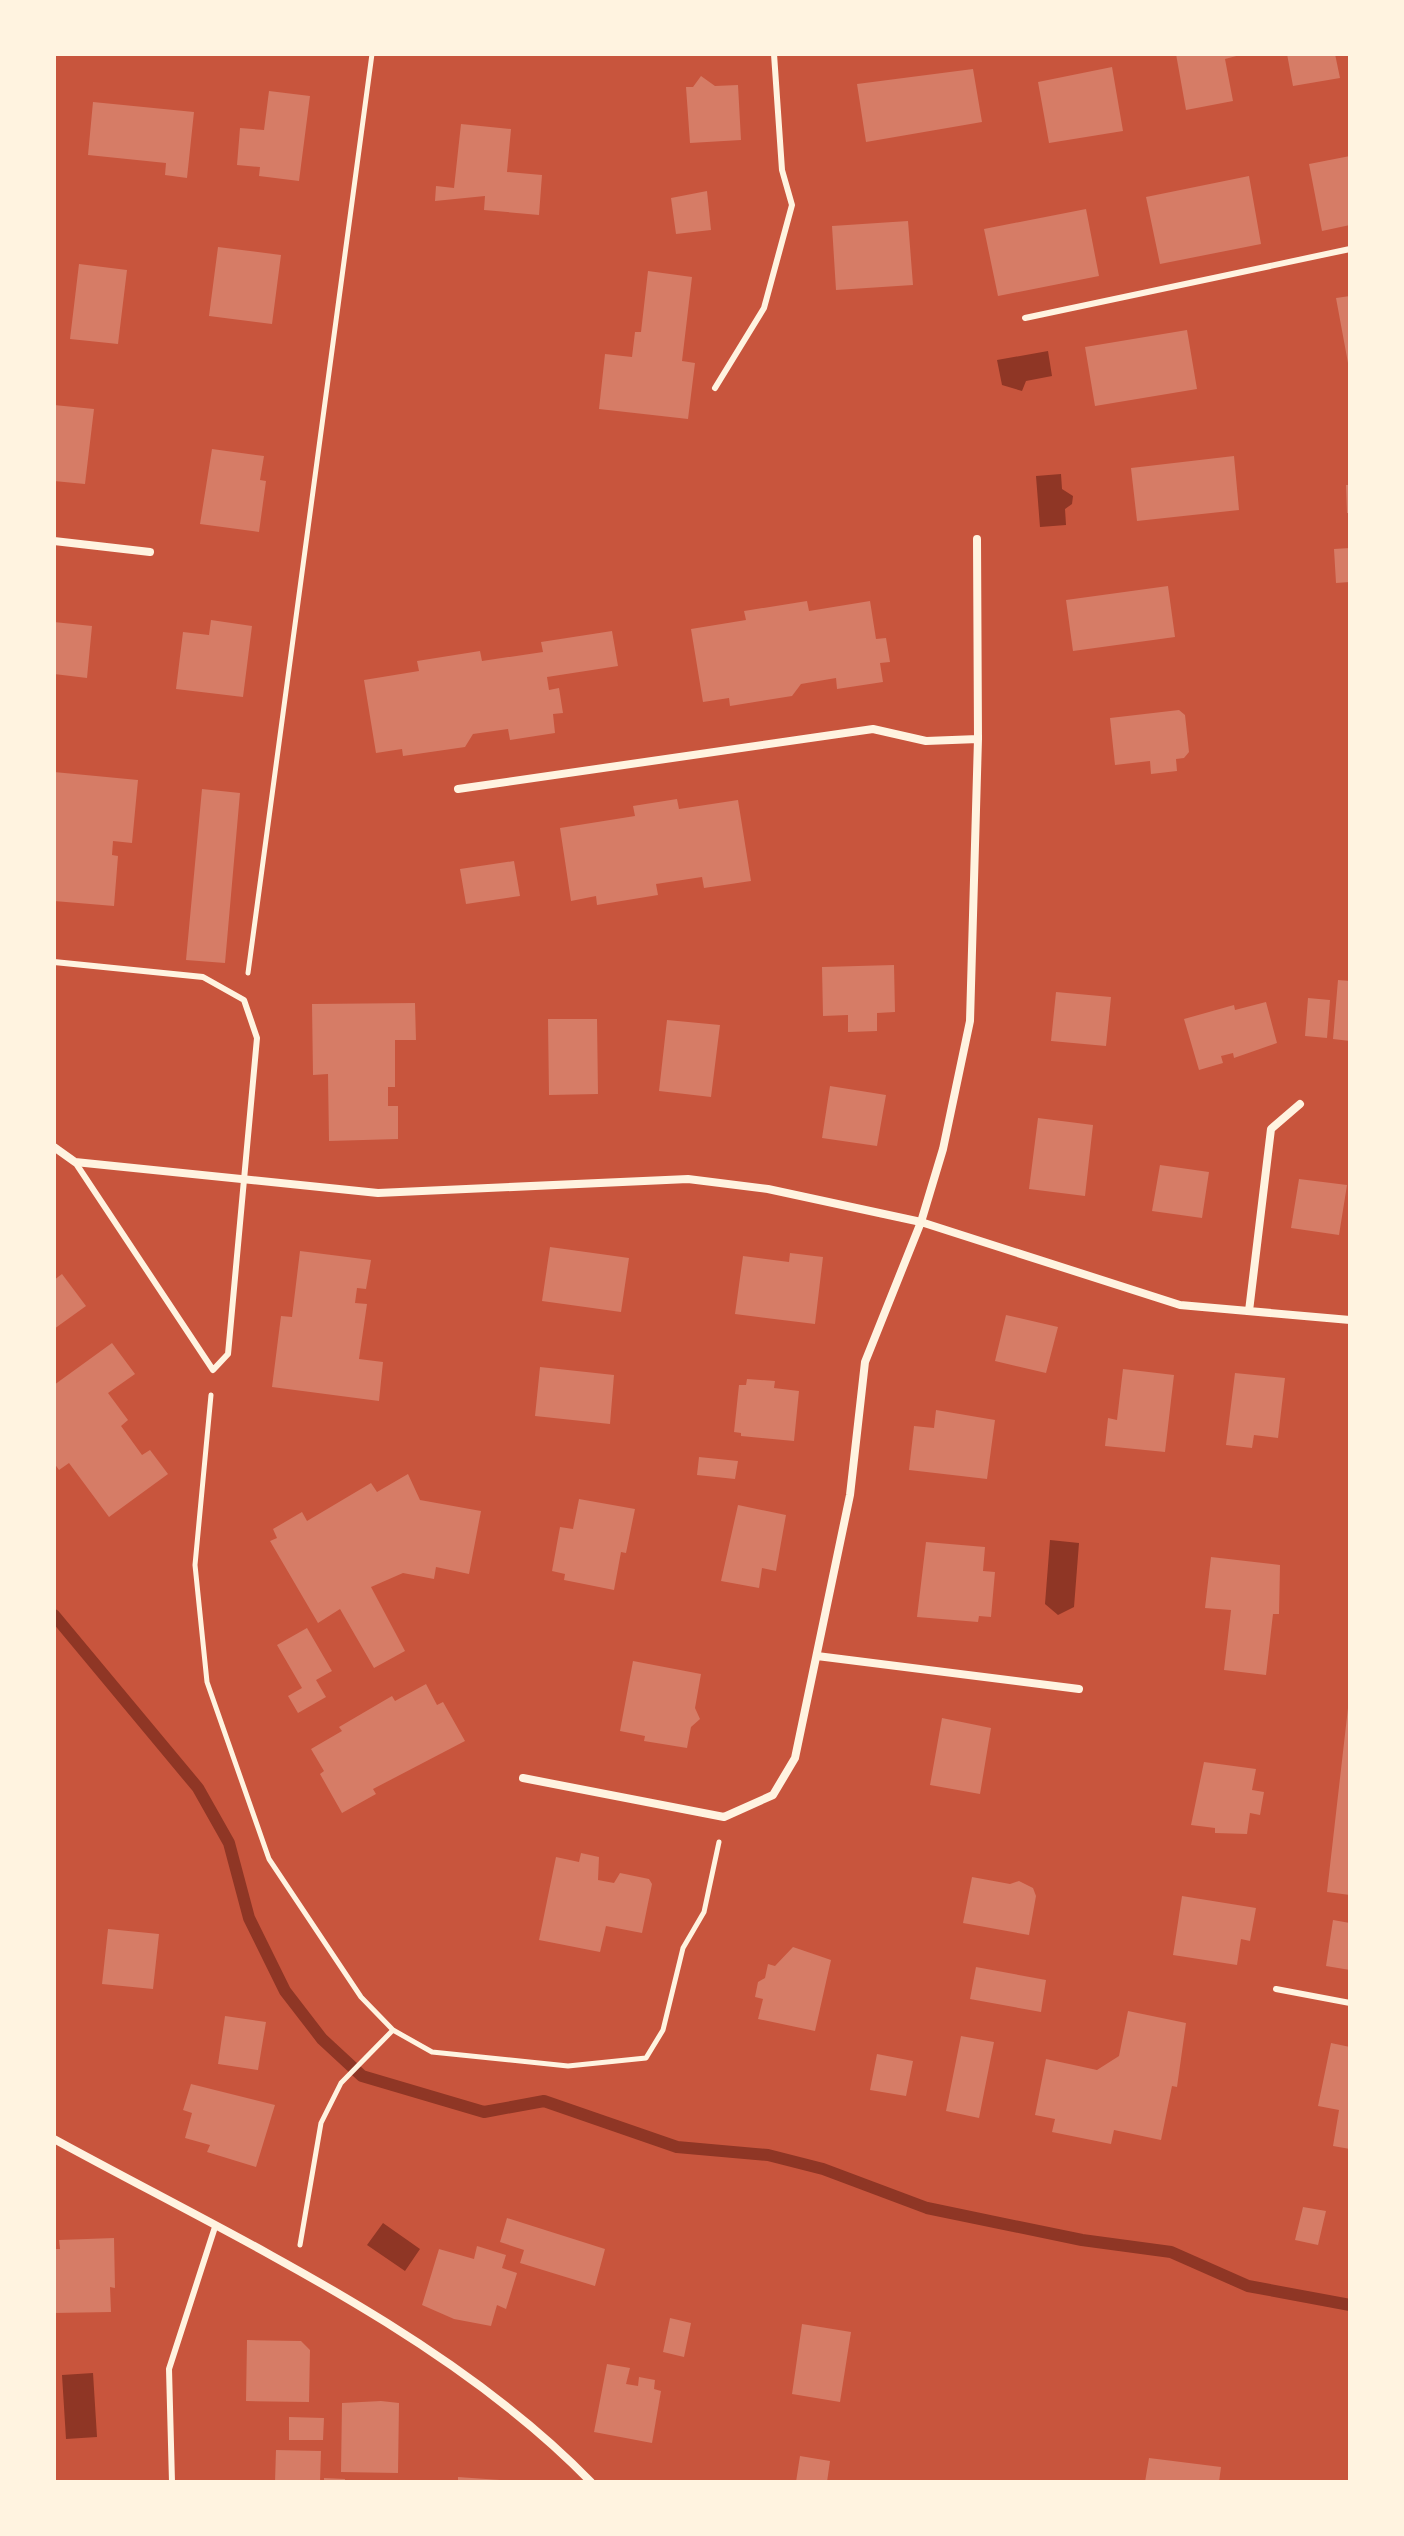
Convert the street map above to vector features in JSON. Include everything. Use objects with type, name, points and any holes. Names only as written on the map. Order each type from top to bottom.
[{"type":"street","points":[[523,1778],[724,1817],[773,1795],[795,1758],[850,1495],[865,1362],[921,1222],[943,1149],[970,1021],[978,739],[977,539]]},
{"type":"street","points":[[54,541],[150,552]]},
{"type":"street","points":[[458,789],[873,729],[926,741],[978,739]]},
{"type":"street","points":[[1249,1311],[1271,1129],[1300,1104]]},
{"type":"street","points":[[54,1147],[75,1162],[378,1193],[688,1179],[768,1189],[921,1222],[1180,1305],[1350,1320]]},
{"type":"street","points":[[817,1656],[1079,1689]]},
{"type":"street","points":[[54,2139],[293,2266],[444,2361],[556,2446],[591,2482]]},
{"type":"lane","points":[[715,388],[764,308],[792,205],[782,170],[774,54]]},
{"type":"lane","points":[[1025,318],[1350,249]]},
{"type":"lane","points":[[54,962],[203,977],[244,1000],[257,1038],[228,1354],[213,1370],[75,1162]]},
{"type":"lane","points":[[1276,1989],[1350,2003]]},
{"type":"lane","points":[[172,2482],[169,2369],[215,2227]]},
{"type":"path","points":[[244,1000],[372,54]]},
{"type":"path","points":[[213,1370],[195,1565],[207,1682],[269,1859],[361,1997],[393,2030],[432,2052],[568,2066],[646,2058],[663,2030],[683,1948],[704,1912],[724,1817]]},
{"type":"path","points":[[293,2266],[306,2228],[321,2123],[341,2083],[393,2030]]},
{"type":"shaded area","points":[[1048,351],[1052,376],[1026,381],[1022,391],[1002,385],[997,360]]},
{"type":"shaded area","points":[[1061,474],[1062,489],[1073,496],[1072,504],[1065,509],[1066,525],[1040,527],[1036,476]]},
{"type":"shaded area","points":[[1050,1540],[1079,1543],[1074,1607],[1058,1615],[1045,1604]]},
{"type":"shaded area","points":[[383,2223],[420,2249],[405,2271],[367,2245]]},
{"type":"shaded area","points":[[93,2373],[97,2437],[66,2439],[62,2375]]},
{"type":"building","points":[[1176,54],[1244,54],[1225,59],[1233,101],[1186,110]]},
{"type":"building","points":[[1287,54],[1335,54],[1340,78],[1293,86]]},
{"type":"building","points":[[1112,67],[1123,131],[1049,143],[1038,82]]},
{"type":"building","points":[[973,69],[982,122],[866,142],[857,84]]},
{"type":"building","points":[[701,76],[715,86],[738,85],[741,140],[690,143],[686,87],[693,87]]},
{"type":"building","points":[[269,91],[310,96],[299,181],[259,176],[260,167],[237,165],[240,128],[264,130]]},
{"type":"building","points":[[93,102],[194,112],[187,178],[165,175],[166,163],[88,155]]},
{"type":"building","points":[[461,124],[511,129],[507,172],[542,175],[539,215],[484,210],[485,196],[435,201],[436,186],[454,188]]},
{"type":"building","points":[[1350,156],[1350,225],[1322,231],[1309,164]]},
{"type":"building","points":[[1249,176],[1261,244],[1160,264],[1146,197]]},
{"type":"building","points":[[707,191],[711,230],[676,234],[671,198]]},
{"type":"building","points":[[1086,209],[1099,276],[998,296],[984,229]]},
{"type":"building","points":[[908,221],[913,285],[836,290],[832,226]]},
{"type":"building","points":[[218,247],[281,255],[272,324],[209,316]]},
{"type":"building","points":[[79,264],[127,270],[118,344],[70,339]]},
{"type":"building","points":[[648,271],[692,277],[682,361],[695,363],[688,419],[599,409],[605,354],[632,357],[635,332],[641,332]]},
{"type":"building","points":[[1350,296],[1350,363],[1348,363],[1336,298]]},
{"type":"building","points":[[1187,330],[1197,389],[1095,406],[1085,347]]},
{"type":"building","points":[[54,405],[94,409],[85,484],[54,481]]},
{"type":"building","points":[[212,449],[264,456],[260,480],[266,481],[259,532],[200,524]]},
{"type":"building","points":[[1234,456],[1239,510],[1137,521],[1131,468]]},
{"type":"building","points":[[1346,485],[1350,485],[1350,513],[1347,513]]},
{"type":"building","points":[[1350,548],[1350,582],[1336,583],[1334,549]]},
{"type":"building","points":[[1168,586],[1175,637],[1073,651],[1066,600]]},
{"type":"building","points":[[807,601],[809,611],[870,601],[876,639],[886,638],[890,662],[880,663],[883,682],[837,689],[836,678],[801,684],[792,696],[730,706],[729,698],[703,702],[691,629],[746,620],[744,611]]},
{"type":"building","points":[[211,620],[252,626],[243,697],[176,689],[183,632],[209,635]]},
{"type":"building","points":[[54,622],[92,626],[87,678],[54,674]]},
{"type":"building","points":[[612,631],[618,666],[547,677],[549,690],[559,688],[563,713],[553,714],[555,733],[510,740],[508,729],[473,734],[465,747],[403,756],[402,749],[376,753],[364,680],[419,671],[417,661],[480,651],[482,661],[543,652],[541,642]]},
{"type":"building","points":[[1179,710],[1185,715],[1189,752],[1184,758],[1176,759],[1177,771],[1151,774],[1150,761],[1115,765],[1110,718]]},
{"type":"building","points":[[54,772],[138,780],[132,843],[113,841],[112,855],[118,856],[114,906],[54,901]]},
{"type":"building","points":[[202,789],[240,793],[225,963],[186,960]]},
{"type":"building","points":[[677,799],[679,809],[738,800],[751,881],[704,888],[702,877],[656,884],[658,895],[597,905],[596,896],[571,901],[560,828],[635,816],[633,806]]},
{"type":"building","points":[[514,861],[520,896],[466,904],[460,869]]},
{"type":"building","points":[[894,965],[895,1012],[877,1013],[877,1031],[848,1032],[848,1015],[823,1016],[822,967]]},
{"type":"building","points":[[1338,980],[1350,981],[1350,1041],[1333,1039]]},
{"type":"building","points":[[1056,992],[1111,997],[1106,1046],[1051,1041]]},
{"type":"building","points":[[1308,998],[1330,1000],[1327,1038],[1305,1036]]},
{"type":"building","points":[[1266,1002],[1277,1043],[1234,1058],[1233,1053],[1221,1056],[1223,1063],[1199,1070],[1184,1019],[1234,1005],[1235,1010]]},
{"type":"building","points":[[415,1003],[416,1040],[395,1040],[395,1087],[388,1087],[388,1106],[398,1106],[398,1139],[329,1141],[328,1074],[313,1075],[312,1004]]},
{"type":"building","points":[[548,1019],[597,1019],[598,1094],[549,1095]]},
{"type":"building","points":[[667,1020],[720,1025],[711,1097],[659,1091]]},
{"type":"building","points":[[830,1086],[886,1095],[877,1146],[822,1138]]},
{"type":"building","points":[[1038,1118],[1093,1125],[1085,1196],[1029,1189]]},
{"type":"building","points":[[1160,1165],[1209,1172],[1202,1218],[1152,1211]]},
{"type":"building","points":[[1299,1179],[1347,1185],[1339,1235],[1291,1228]]},
{"type":"building","points":[[550,1247],[629,1258],[621,1312],[542,1301]]},
{"type":"building","points":[[300,1251],[371,1260],[366,1289],[357,1288],[355,1303],[367,1304],[359,1359],[383,1362],[379,1401],[272,1387],[281,1316],[292,1317]]},
{"type":"building","points":[[790,1253],[823,1257],[815,1324],[735,1314],[743,1256],[789,1262]]},
{"type":"building","points":[[62,1274],[86,1306],[54,1329],[54,1280]]},
{"type":"building","points":[[1006,1315],[1058,1327],[1046,1373],[995,1361]]},
{"type":"building","points":[[112,1343],[135,1374],[108,1393],[128,1420],[121,1426],[142,1455],[150,1450],[168,1474],[109,1517],[69,1463],[59,1470],[54,1463],[54,1385]]},
{"type":"building","points":[[540,1367],[614,1375],[610,1424],[535,1416]]},
{"type":"building","points":[[1123,1369],[1174,1375],[1165,1452],[1105,1446],[1108,1418],[1117,1420]]},
{"type":"building","points":[[1235,1373],[1285,1378],[1278,1438],[1254,1435],[1252,1448],[1226,1445]]},
{"type":"building","points":[[747,1379],[775,1381],[774,1388],[799,1391],[794,1441],[741,1436],[741,1433],[734,1432],[739,1385],[746,1385]]},
{"type":"building","points":[[936,1410],[995,1420],[987,1479],[909,1470],[914,1426],[934,1428]]},
{"type":"building","points":[[699,1457],[738,1461],[735,1479],[697,1475]]},
{"type":"building","points":[[408,1474],[420,1500],[481,1511],[469,1574],[436,1567],[434,1579],[403,1573],[371,1587],[405,1651],[374,1668],[340,1609],[318,1623],[270,1541],[277,1538],[273,1529],[302,1512],[307,1521],[371,1483],[377,1492]]},
{"type":"building","points":[[579,1499],[635,1509],[626,1553],[621,1552],[614,1590],[564,1580],[565,1574],[552,1571],[560,1527],[573,1529]]},
{"type":"building","points":[[738,1505],[786,1515],[776,1571],[762,1568],[759,1588],[721,1581]]},
{"type":"building","points":[[926,1542],[985,1547],[983,1571],[995,1572],[991,1617],[979,1616],[978,1622],[917,1617]]},
{"type":"building","points":[[1211,1557],[1280,1565],[1279,1614],[1273,1614],[1266,1675],[1224,1670],[1231,1610],[1205,1608]]},
{"type":"building","points":[[307,1628],[332,1671],[316,1680],[326,1697],[298,1713],[288,1696],[302,1688],[277,1645]]},
{"type":"building","points":[[633,1661],[701,1674],[695,1708],[700,1719],[691,1727],[687,1748],[644,1741],[645,1736],[620,1731]]},
{"type":"building","points":[[426,1684],[437,1705],[443,1702],[465,1741],[373,1789],[376,1794],[342,1813],[320,1774],[324,1771],[311,1749],[342,1731],[339,1727],[392,1696],[395,1701]]},
{"type":"building","points":[[1350,1708],[1350,1895],[1327,1892]]},
{"type":"building","points":[[942,1718],[991,1728],[980,1794],[930,1785]]},
{"type":"building","points":[[1204,1762],[1256,1769],[1252,1790],[1264,1792],[1260,1815],[1250,1813],[1247,1834],[1215,1833],[1215,1828],[1191,1825]]},
{"type":"building","points":[[581,1853],[599,1857],[598,1880],[614,1883],[620,1873],[649,1879],[652,1884],[642,1933],[606,1926],[600,1952],[539,1940],[556,1857],[579,1862]]},
{"type":"building","points":[[972,1877],[1010,1884],[1019,1881],[1033,1888],[1036,1896],[1029,1935],[963,1923]]},
{"type":"building","points":[[1182,1896],[1256,1908],[1250,1941],[1241,1939],[1237,1965],[1173,1955]]},
{"type":"building","points":[[1333,1920],[1350,1923],[1350,1970],[1326,1966]]},
{"type":"building","points":[[108,1929],[159,1934],[153,1989],[102,1984]]},
{"type":"building","points":[[793,1947],[831,1960],[815,2031],[758,2019],[763,1999],[755,1997],[758,1982],[765,1978],[768,1964],[775,1966]]},
{"type":"building","points":[[976,1967],[1046,1980],[1041,2012],[970,1999]]},
{"type":"building","points":[[1128,2011],[1186,2023],[1177,2087],[1172,2086],[1161,2140],[1114,2130],[1111,2144],[1052,2132],[1055,2119],[1035,2115],[1046,2059],[1097,2070],[1119,2056]]},
{"type":"building","points":[[225,2016],[266,2022],[258,2070],[218,2064]]},
{"type":"building","points":[[961,2036],[994,2042],[979,2118],[946,2111]]},
{"type":"building","points":[[1331,2043],[1350,2047],[1350,2149],[1333,2146],[1339,2110],[1318,2106]]},
{"type":"building","points":[[877,2054],[913,2061],[906,2096],[870,2090]]},
{"type":"building","points":[[191,2084],[275,2105],[256,2167],[207,2152],[210,2145],[185,2138],[192,2113],[183,2110]]},
{"type":"building","points":[[1303,2207],[1326,2211],[1318,2245],[1295,2240]]},
{"type":"building","points":[[507,2218],[605,2249],[595,2286],[520,2263],[524,2250],[500,2242]]},
{"type":"building","points":[[114,2238],[115,2288],[110,2287],[111,2312],[54,2313],[54,2249],[60,2249],[59,2240]]},
{"type":"building","points":[[477,2246],[506,2255],[502,2268],[517,2273],[506,2309],[497,2305],[491,2326],[454,2319],[422,2305],[439,2249],[474,2259]]},
{"type":"building","points":[[670,2318],[691,2323],[684,2357],[663,2352]]},
{"type":"building","points":[[802,2324],[851,2332],[840,2402],[792,2394]]},
{"type":"building","points":[[247,2340],[301,2341],[310,2350],[309,2402],[246,2401]]},
{"type":"building","points":[[607,2364],[630,2368],[626,2384],[638,2386],[639,2377],[655,2380],[654,2389],[661,2391],[652,2443],[594,2432]]},
{"type":"building","points":[[342,2403],[399,2403],[398,2473],[341,2472]]},
{"type":"building","points":[[289,2417],[324,2418],[323,2440],[289,2440]]},
{"type":"building","points":[[276,2450],[321,2451],[320,2482],[275,2482]]},
{"type":"building","points":[[800,2456],[830,2461],[827,2482],[796,2482]]},
{"type":"building","points":[[1149,2458],[1221,2467],[1219,2482],[1145,2482]]},
{"type":"building","points":[[458,2477],[500,2480],[500,2482],[458,2482]]},
{"type":"building","points":[[324,2478],[345,2479],[345,2482],[324,2482]]},
{"type":"waterway","points":[[54,1615],[198,1788],[229,1843],[249,1918],[285,1991],[322,2039],[362,2076],[484,2112],[544,2101],[677,2147],[768,2155],[823,2169],[927,2208],[1082,2240],[1171,2252],[1248,2286],[1350,2305]]}]
